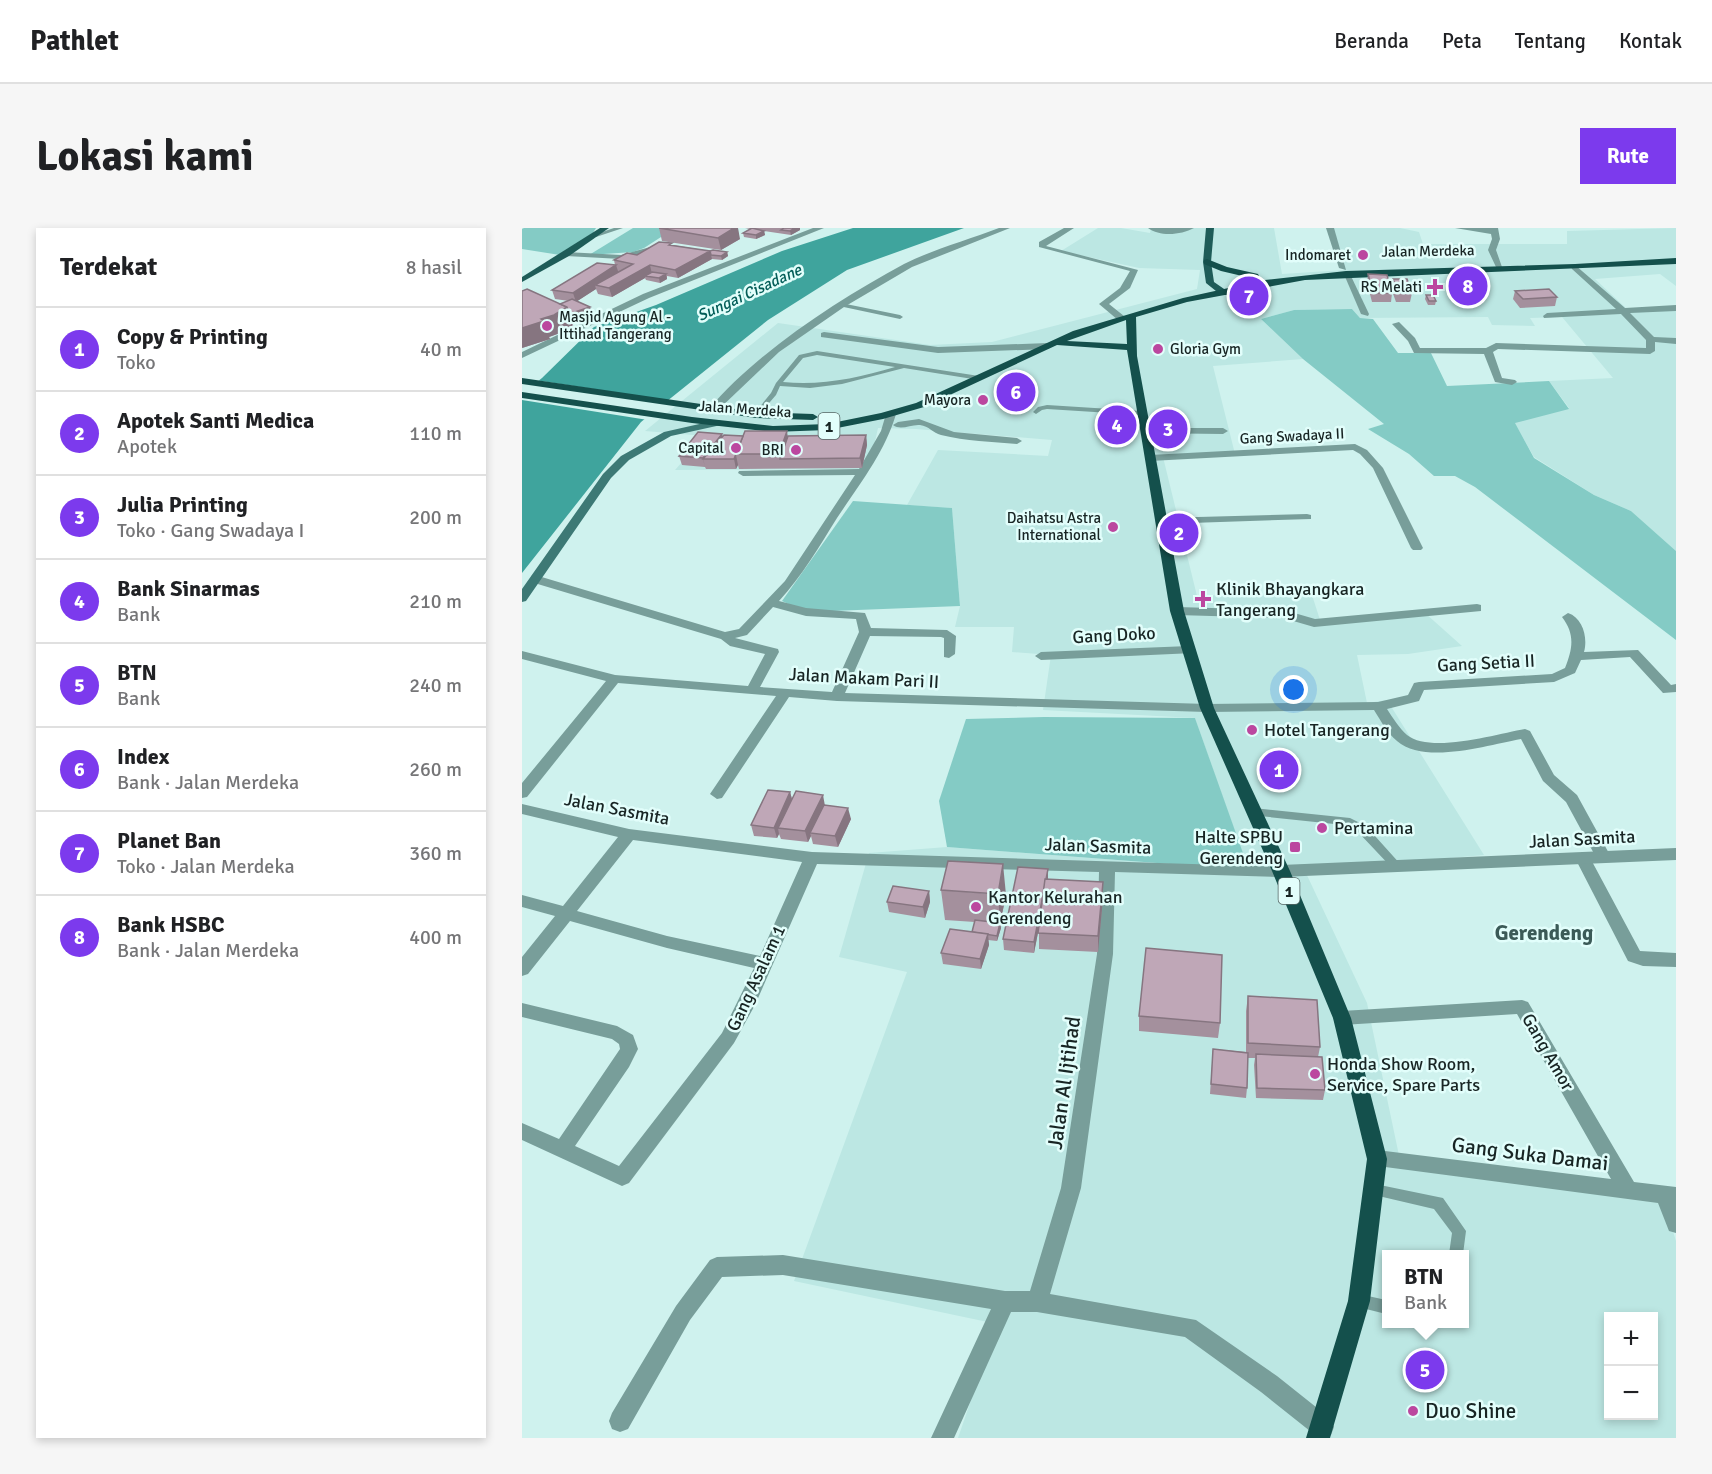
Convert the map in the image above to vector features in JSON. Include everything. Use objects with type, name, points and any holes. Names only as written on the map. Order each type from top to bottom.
[{"type":"highway","name":"Jalan Merdeka","points":[[1186,300],[1212,286],[1256,276],[1344,271],[1575,267],[1675,257]]},
{"type":"highway","name":"Jalan Merdeka","points":[[1444,269],[1675,257]]},
{"type":"highway","points":[[1207,262],[1224,269],[1256,276]]},
{"type":"highway","name":"Jalan Merdeka","points":[[522,394],[717,423],[773,429],[827,427],[891,414],[908,408],[1076,333],[1126,316],[1186,300],[1344,271]]},
{"type":"highway","name":"1","points":[[1126,316],[1177,611],[1207,708],[1281,871],[1342,1018],[1377,1159],[1375,1190],[1359,1301],[1320,1432]]},
{"type":"highway","points":[[1048,346],[1083,343],[1132,347]]},
{"type":"highway","name":"Jalan Merdeka","points":[[522,381],[756,415],[816,417],[842,415],[960,386]]},
{"type":"main road","points":[[522,279],[605,228]]},
{"type":"main road","points":[[1210,231],[1207,262],[1212,286],[1224,293]]},
{"type":"main road","points":[[522,598],[607,477],[625,458],[668,434],[717,423]]},
{"type":"street","points":[[522,355],[646,296],[820,228]]},
{"type":"street","points":[[710,408],[776,350],[841,305],[909,265],[1006,228]]},
{"type":"street","points":[[1070,228],[1042,244],[1043,247],[1134,270],[1131,280],[1120,295],[1103,303],[1126,316]]},
{"type":"street","points":[[1152,228],[1156,231],[1174,231],[1190,228]]},
{"type":"street","points":[[1330,228],[1344,271],[1365,314]]},
{"type":"street","points":[[1459,228],[1494,230],[1496,239],[1492,250],[1499,266]]},
{"type":"street","points":[[1575,267],[1651,339],[1676,341]]},
{"type":"street","points":[[1547,316],[1676,308]]},
{"type":"street","points":[[1396,324],[1412,340],[1417,351],[1488,351],[1496,346],[1520,346],[1650,351],[1651,339]]},
{"type":"street","points":[[824,335],[938,350],[1048,346]]},
{"type":"street","points":[[1488,351],[1498,380],[1512,382]]},
{"type":"street","points":[[908,408],[898,425],[920,422],[931,425],[940,432],[954,435],[1017,441]]},
{"type":"street","points":[[725,636],[743,632],[789,583],[862,472],[886,431],[891,414]]},
{"type":"street","points":[[1145,431],[1223,431]]},
{"type":"street","name":"Gang Swadaya II","points":[[1150,458],[1355,447],[1361,450],[1382,473],[1417,548]]},
{"type":"street","points":[[743,472],[862,472]]},
{"type":"street","points":[[1161,521],[1307,517]]},
{"type":"street","points":[[535,579],[567,586],[725,636],[734,643],[773,652],[752,690]]},
{"type":"street","points":[[771,603],[806,612],[861,616],[865,624],[865,632],[837,697]]},
{"type":"street","points":[[1177,611],[1284,614],[1314,623],[1477,608]]},
{"type":"street","points":[[1568,616],[1576,625],[1579,648],[1577,656],[1633,653],[1668,690],[1676,688]]},
{"type":"street","points":[[865,632],[942,633],[950,636],[949,654]]},
{"type":"street","name":"Gang Doko","points":[[1041,656],[1189,650]]},
{"type":"street","name":"Jalan Makam Pari II","points":[[522,655],[615,679],[785,693],[837,697],[1207,708]]},
{"type":"street","name":"Gang Setia II","points":[[1207,708],[1378,706],[1400,703],[1413,698],[1419,686],[1554,678],[1570,670],[1577,656]]},
{"type":"street","points":[[522,793],[615,679]]},
{"type":"street","points":[[717,794],[785,693]]},
{"type":"street","points":[[1378,706],[1403,739],[1415,745],[1440,748],[1525,734],[1548,778],[1572,799],[1603,857]]},
{"type":"street","name":"Jalan Sasmita","points":[[522,809],[629,834],[812,858],[1281,871],[1676,854]]},
{"type":"street","points":[[522,969],[629,834]]},
{"type":"street","name":"Gang Asalam 1","points":[[563,1148],[622,1177],[728,1038],[746,1005],[812,858]]},
{"type":"street","points":[[1583,858],[1634,956],[1643,959],[1676,960]]},
{"type":"street","name":"Jalan Al Ijtihad","points":[[1037,1302],[1071,1188],[1105,954],[1107,866]]},
{"type":"street","points":[[522,901],[698,950],[764,963]]},
{"type":"street","name":"Gang Amor","points":[[1342,1018],[1522,1007],[1628,1190]]},
{"type":"street","points":[[522,1010],[617,1033],[627,1040],[629,1049],[623,1062],[563,1148],[522,1131]]},
{"type":"street","name":"Gang Suka Damai","points":[[1377,1159],[1670,1195]]},
{"type":"street","points":[[1670,1195],[1676,1224]]},
{"type":"street","points":[[620,1421],[683,1313],[717,1267],[783,1265],[1005,1301],[1037,1302],[1189,1327],[1269,1384],[1320,1432]]},
{"type":"street","points":[[942,1438],[1005,1301]]},
{"type":"lane","points":[[596,235],[620,228]]},
{"type":"lane","points":[[566,254],[621,257],[665,244]]},
{"type":"lane","points":[[841,305],[900,317]]},
{"type":"lane","points":[[756,415],[801,356],[808,354],[817,353],[979,378]]},
{"type":"lane","points":[[778,384],[822,385],[873,376],[905,366]]},
{"type":"lane","points":[[1036,412],[1040,408],[1047,407],[1142,413]]},
{"type":"lane","points":[[1254,812],[1346,821],[1356,825],[1397,866]]},
{"type":"lane","points":[[1375,1190],[1438,1203],[1460,1231],[1457,1250]]},
{"type":"lane","points":[[1359,1301],[1382,1306]]},
{"type":"shaded area","points":[[596,228],[591,236],[560,255],[522,249],[522,229]]},
{"type":"shaded area","points":[[633,228],[675,228],[644,248],[633,252],[589,255]]},
{"type":"shaded area","points":[[1098,228],[1121,228],[1150,233],[1151,228],[1274,228],[1282,274],[1344,270],[1333,228],[1400,228],[1419,232],[1423,244],[1567,244],[1567,231],[1676,228],[1676,286],[1660,274],[1595,279],[1628,310],[1676,308],[1676,551],[1631,511],[1594,495],[1534,457],[1514,422],[1569,408],[1549,381],[1613,378],[1562,317],[1530,318],[1535,326],[1492,325],[1488,317],[1360,318],[1352,309],[1294,310],[1261,319],[1303,359],[1213,366],[1235,454],[1163,457],[1197,596],[1311,592],[1321,623],[1425,613],[1462,646],[1408,654],[1357,655],[1367,703],[1387,700],[1484,855],[1305,871],[1367,1003],[1401,1165],[1662,1196],[1676,1241],[1676,1438],[958,1438],[997,1324],[794,1281],[907,972],[839,957],[869,853],[947,847],[1248,870],[1195,718],[1043,710],[1051,655],[1012,652],[1014,627],[955,627],[960,606],[952,508],[907,505],[938,450],[1048,456],[1052,440],[878,428],[869,469],[675,470],[705,436],[645,431],[778,323],[930,345],[992,342],[1197,289],[1200,270],[1139,268],[1061,251]]},
{"type":"shaded area","points":[[1352,309],[1360,318],[1373,319],[1398,353],[1431,353],[1447,386],[1549,381],[1569,409],[1515,423],[1534,458],[1594,495],[1631,511],[1676,551],[1676,640],[1475,487],[1455,476],[1434,476],[1409,454],[1368,429],[1384,424],[1303,359],[1261,319],[1294,310]]},
{"type":"shaded area","points":[[853,501],[952,508],[960,606],[806,612],[782,601]]},
{"type":"shaded area","points":[[1195,718],[1249,870],[947,847],[939,801],[966,719]]},
{"type":"water","name":"Sungai Cisadane","points":[[853,228],[964,228],[847,270],[768,320],[641,422],[522,573],[522,394],[542,378],[594,327],[656,305],[782,251]]},
{"type":"pier","points":[[535,380],[671,401],[648,420],[522,400],[522,390]]},
{"type":"building","points":[[659,228],[734,228],[718,238]]},
{"type":"building","points":[[752,228],[764,231],[756,235],[743,233]]},
{"type":"building","points":[[795,228],[790,231],[781,230]]},
{"type":"building","points":[[659,242],[710,251],[675,270],[650,265],[609,288],[595,285],[633,264],[614,260],[627,253],[637,255]]},
{"type":"building","points":[[710,251],[727,252],[721,256],[711,255]]},
{"type":"building","points":[[597,263],[616,265],[573,293],[552,290]]},
{"type":"building","points":[[652,272],[666,274],[659,278],[645,276]]},
{"type":"building","points":[[1368,274],[1387,275],[1392,293],[1373,293]]},
{"type":"building","points":[[1393,279],[1407,279],[1412,293],[1398,293]]},
{"type":"building","points":[[527,289],[567,307],[554,315],[541,319],[544,321],[522,328],[522,291]]},
{"type":"building","points":[[1549,289],[1557,297],[1523,299],[1515,291]]},
{"type":"building","points":[[1426,295],[1433,295],[1436,301],[1429,301]]},
{"type":"building","points":[[572,299],[590,307],[569,314],[567,307],[560,304]]},
{"type":"building","points":[[745,431],[787,431],[779,454],[736,454]]},
{"type":"building","points":[[698,432],[722,434],[703,458],[679,456]]},
{"type":"building","points":[[724,435],[743,436],[734,459],[703,459]]},
{"type":"building","points":[[866,435],[860,458],[780,459],[788,436]]},
{"type":"building","points":[[768,790],[790,792],[774,828],[751,825]]},
{"type":"building","points":[[796,791],[823,795],[805,831],[778,828]]},
{"type":"building","points":[[824,805],[848,808],[835,836],[810,833]]},
{"type":"building","points":[[948,861],[1003,864],[998,894],[941,890]]},
{"type":"building","points":[[1018,867],[1048,869],[1034,942],[1003,939]]},
{"type":"building","points":[[1045,879],[1103,882],[1098,936],[1038,933]]},
{"type":"building","points":[[893,886],[929,891],[923,907],[887,902]]},
{"type":"building","points":[[975,920],[1000,923],[997,936],[972,932]]},
{"type":"building","points":[[950,929],[988,934],[980,959],[941,953]]},
{"type":"building","points":[[1146,948],[1222,955],[1220,1023],[1139,1016]]},
{"type":"building","points":[[1248,996],[1317,1000],[1320,1047],[1248,1043]]},
{"type":"building","points":[[1213,1049],[1248,1053],[1247,1088],[1211,1084]]},
{"type":"building","points":[[1256,1054],[1322,1057],[1325,1090],[1257,1088]]},
{"type":"place","name":"Indomaret","points":[[1363,255]]},
{"type":"place","name":"Bank HSBC","points":[[1468,286]]},
{"type":"place","name":"RS Melati","points":[[1435,287]]},
{"type":"place","name":"Planet Ban","points":[[1249,296]]},
{"type":"place","name":"Masjid Agung Al - Ittihad Tangerang","points":[[547,326]]},
{"type":"place","name":"Gloria Gym","points":[[1158,349]]},
{"type":"place","name":"Index","points":[[1016,392]]},
{"type":"place","name":"Mayora","points":[[983,400]]},
{"type":"place","name":"Bank Sinarmas","points":[[1117,425]]},
{"type":"place","name":"Julia Printing","points":[[1168,429]]},
{"type":"place","name":"Capital","points":[[736,448]]},
{"type":"place","name":"BRI","points":[[796,450]]},
{"type":"place","name":"Daihatsu Astra International","points":[[1113,527]]},
{"type":"place","name":"Apotek Santi Medica","points":[[1179,533]]},
{"type":"place","name":"Klinik Bhayangkara Tangerang","points":[[1203,599]]},
{"type":"place","name":"Hotel Tangerang","points":[[1252,730]]},
{"type":"place","name":"Copy & Printing","points":[[1279,770]]},
{"type":"place","name":"Pertamina","points":[[1322,828]]},
{"type":"place","name":"Halte SPBU Gerendeng","points":[[1295,847]]},
{"type":"place","name":"Kantor Kelurahan Gerendeng","points":[[976,907]]},
{"type":"place","name":"Honda Show Room, Service, Spare Parts","points":[[1315,1074]]},
{"type":"place","name":"BTN","points":[[1425,1370]]},
{"type":"place","name":"Duo Shine","points":[[1413,1411]]},
{"type":"district","name":"Gerendeng","points":[[1544,933]]}]
